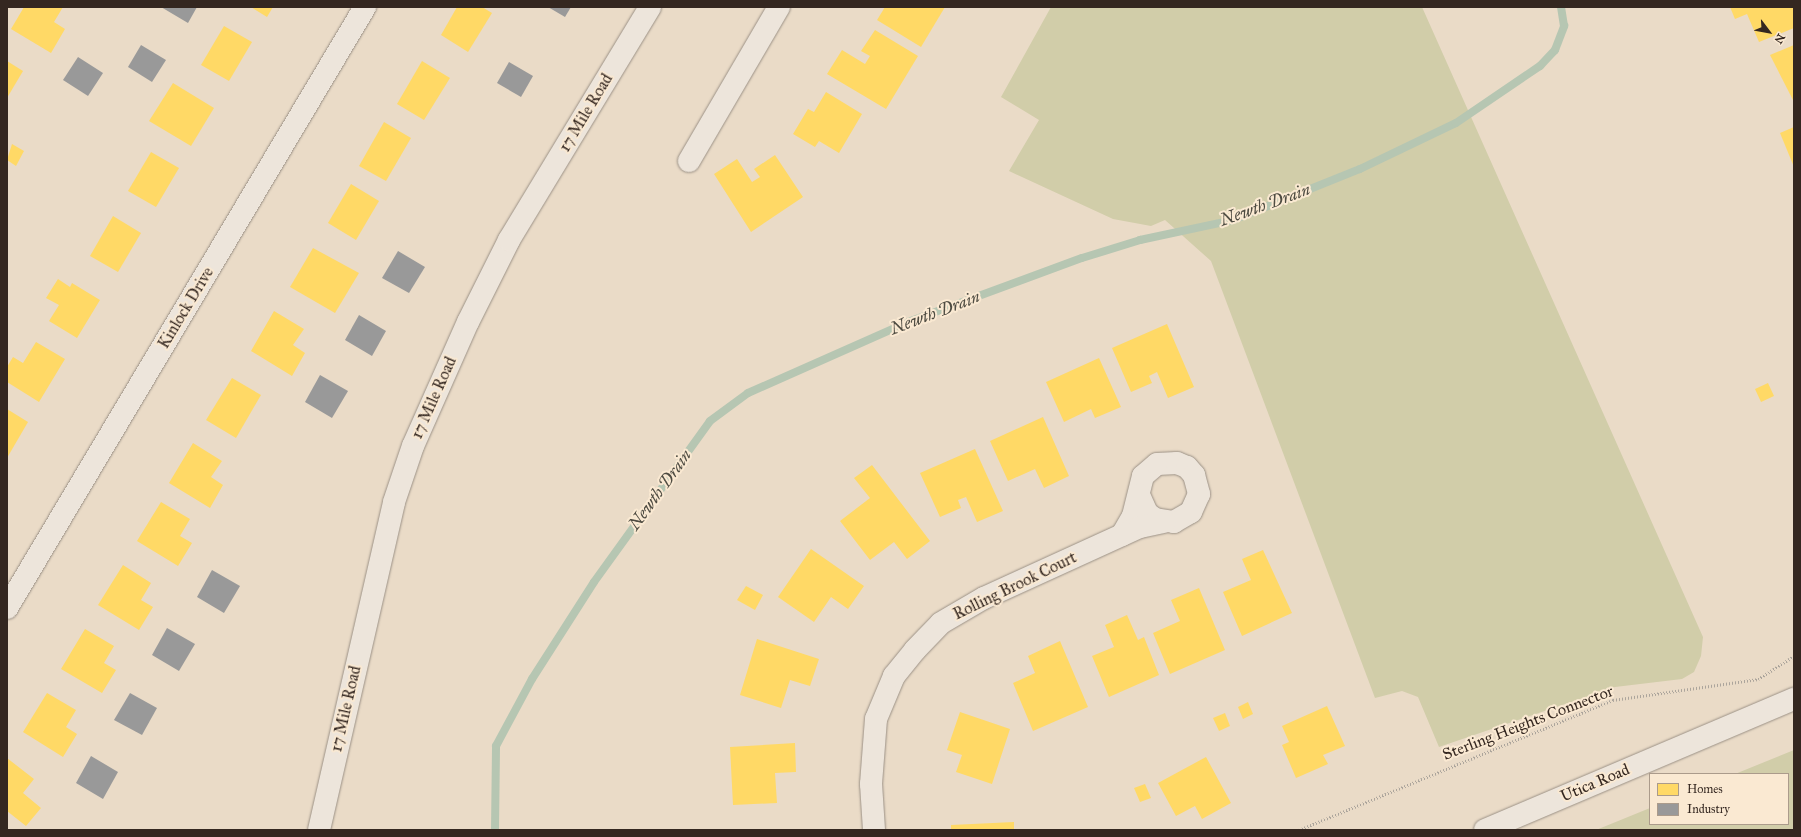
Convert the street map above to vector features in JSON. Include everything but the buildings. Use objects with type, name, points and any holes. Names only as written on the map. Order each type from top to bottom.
[{"type":"street","name":"Kinlock Drive","points":[[7,608],[365,7]]},
{"type":"street","name":"17 Mile Road","points":[[319,830],[394,502],[414,446],[468,322],[509,240],[650,7]]},
{"type":"street","points":[[689,161],[777,8]]},
{"type":"street","name":"Rolling Brook Court","points":[[874,830],[871,784],[876,719],[894,676],[915,650],[941,623],[984,598],[1122,535],[1164,522],[1183,519],[1197,504],[1199,489],[1194,474],[1177,463],[1158,464],[1143,476],[1133,516],[1122,535]]},
{"type":"street","points":[[1139,496],[1147,513],[1164,522]]},
{"type":"street","name":"Utica Road","points":[[1485,830],[1794,699]]},
{"type":"path","name":"Sterling Heights Connector","points":[[1299,830],[1614,700],[1758,679],[1794,656]]},
{"type":"shaded area","points":[[1051,7],[1422,7],[1703,637],[1701,656],[1694,672],[1682,679],[1615,687],[1439,747],[1418,697],[1402,691],[1375,698],[1211,261],[1165,220],[1151,226],[1113,219],[1009,171],[1039,120],[1001,97]]},
{"type":"shaded area","points":[[1794,750],[1794,830],[1596,830],[1649,808],[1649,825],[1789,825],[1789,773],[1737,773]]},
{"type":"waterway","name":"Newth Drain","points":[[495,830],[496,746],[532,679],[594,582],[710,421],[748,393],[908,322],[1082,258],[1140,240],[1233,220],[1360,169],[1456,123],[1540,66],[1555,50],[1564,26],[1561,7]]}]
